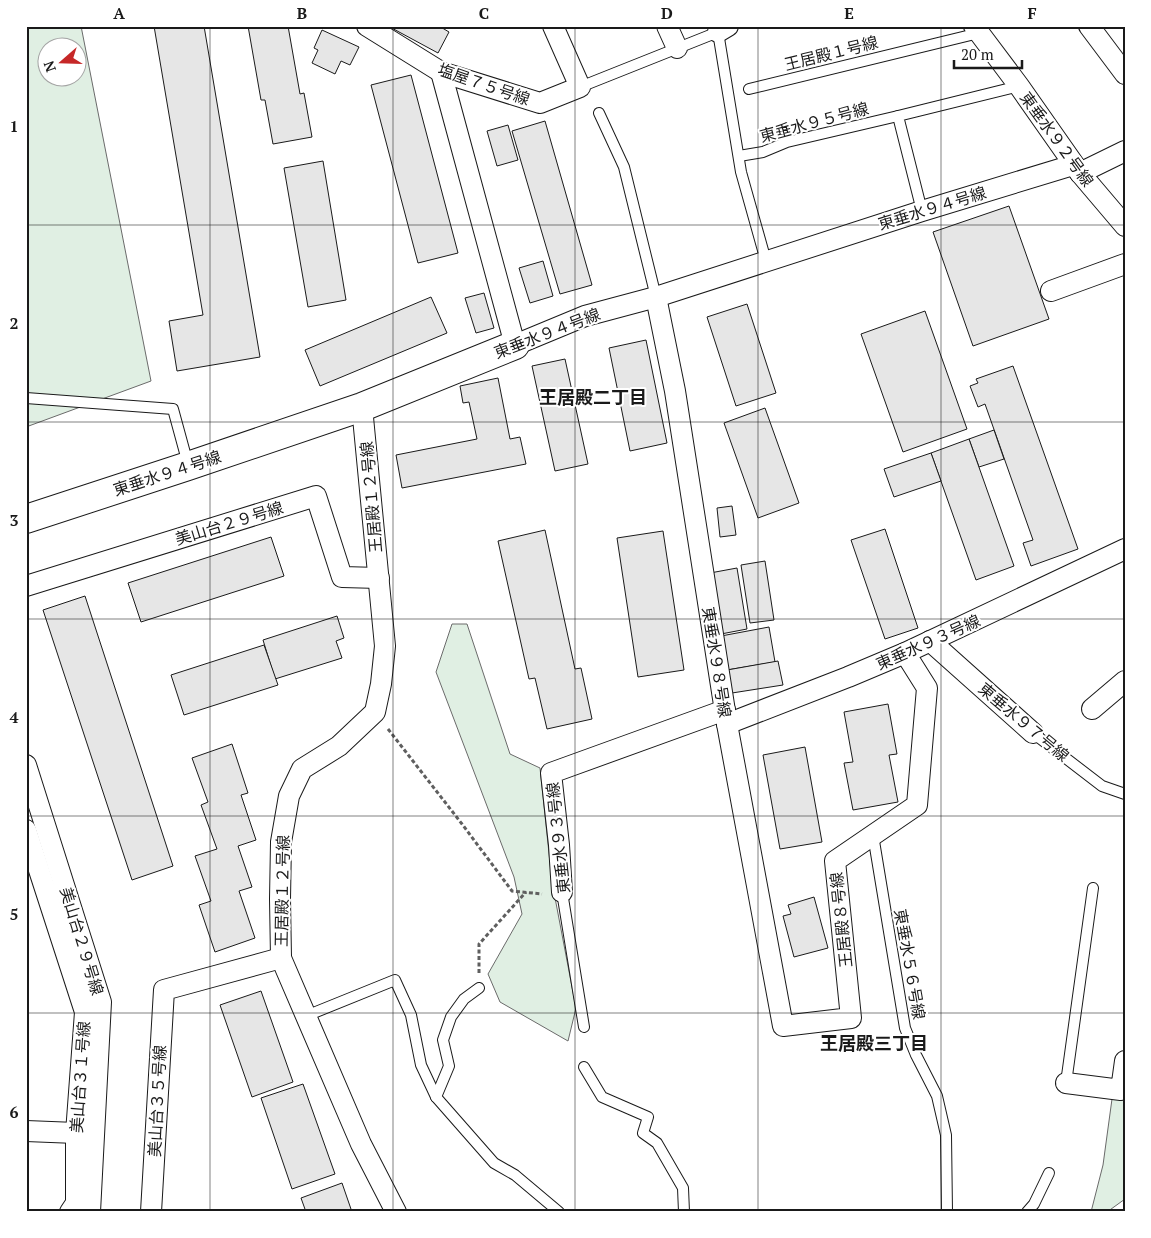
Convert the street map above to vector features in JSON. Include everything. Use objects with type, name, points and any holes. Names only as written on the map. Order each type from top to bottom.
[{"type":"street","name":"塩屋７５号線","points":[[367,26],[441,72],[540,103],[580,87]]},
{"type":"street","points":[[552,26],[580,87]]},
{"type":"street","points":[[667,26],[677,48]]},
{"type":"street","points":[[1089,26],[1125,74]]},
{"type":"street","name":"東垂水９２号線","points":[[976,30],[1019,86],[1076,169],[1125,226]]},
{"type":"street","points":[[441,72],[515,345]]},
{"type":"street","name":"東垂水９４号線","points":[[26,519],[362,407],[585,316],[656,297],[922,211],[1076,169],[1125,151]]},
{"type":"street","points":[[1051,291],[1125,264]]},
{"type":"street","name":"東垂水９８号線","points":[[656,297],[675,391],[695,513],[700,562],[726,717],[783,1026]]},
{"type":"street","name":"王居殿１２号線","points":[[362,407],[385,646],[381,684],[375,712],[339,746],[302,769],[289,796],[281,842],[281,958],[361,1144],[396,1212]]},
{"type":"street","name":"美山台２９号線","points":[[26,586],[316,496],[342,577],[379,578]]},
{"type":"street","name":"東垂水９３号線","points":[[562,892],[560,845],[551,773],[848,678],[1125,549]]},
{"type":"street","name":"東垂水９７号線","points":[[930,641],[1033,732]]},
{"type":"street","name":"王居殿８号線","points":[[783,1026],[851,1018],[835,861],[917,805],[927,688],[905,653]]},
{"type":"street","points":[[1092,709],[1125,681]]},
{"type":"street","name":"美山台２９号線","points":[[26,766],[101,1002],[90,1212]]},
{"type":"street","name":"美山台３１号線","points":[[26,830],[85,1012],[76,1133],[76,1203],[70,1212]]},
{"type":"street","name":"美山台３５号線","points":[[151,1212],[164,990],[281,958]]},
{"type":"street","points":[[1066,1083],[1121,1090],[1125,1061]]},
{"type":"street","points":[[26,1131],[76,1133]]},
{"type":"lane","points":[[580,87],[723,29]]},
{"type":"lane","name":"東垂水９５号線","points":[[723,29],[739,156],[766,261]]},
{"type":"lane","name":"王居殿１号線","points":[[749,89],[976,30]]},
{"type":"lane","name":"東垂水９５号線","points":[[739,156],[764,152],[787,142],[1019,86]]},
{"type":"lane","points":[[600,113],[624,167],[656,297]]},
{"type":"lane","points":[[898,116],[922,211]]},
{"type":"lane","points":[[26,398],[174,409],[188,466]]},
{"type":"lane","name":"東垂水９７号線","points":[[1033,732],[1102,786],[1125,794]]},
{"type":"lane","name":"東垂水５６号線","points":[[874,835],[905,1028],[916,1055],[937,1096],[946,1135],[947,1212]]},
{"type":"lane","points":[[1066,1083],[1093,888]]},
{"type":"lane","name":"東垂水９３号線","points":[[562,892],[584,1027]]},
{"type":"lane","points":[[306,1016],[395,980],[411,1015],[421,1065],[436,1097],[494,1163],[514,1175],[559,1212]]},
{"type":"lane","points":[[436,1097],[449,1066],[443,1040],[451,1017],[464,999],[480,988]]},
{"type":"lane","points":[[584,1067],[602,1097],[648,1117],[644,1133],[657,1144],[683,1188],[684,1212]]},
{"type":"lane","points":[[1027,1212],[1034,1204],[1049,1173]]},
{"type":"path","points":[[375,712],[512,891],[537,894],[562,892]]},
{"type":"path","points":[[480,988],[479,944],[526,892]]},
{"type":"green space","points":[[26,26],[81,26],[83,38],[38,38],[38,88],[88,88],[88,62],[151,381],[26,427]]},
{"type":"green space","points":[[452,624],[467,624],[510,754],[540,768],[552,882],[576,1008],[568,1041],[500,1002],[488,974],[522,914],[514,877],[436,672]]},
{"type":"green space","points":[[1112,1099],[1125,1100],[1125,1199],[1107,1212],[1091,1212],[1103,1165]]},
{"type":"building","points":[[154,26],[204,26],[260,357],[177,371],[169,321],[203,315]]},
{"type":"building","points":[[248,26],[288,26],[300,94],[304,93],[312,137],[273,144],[265,100],[261,100]]},
{"type":"building","points":[[388,26],[439,26],[449,32],[438,53]]},
{"type":"building","points":[[322,30],[359,47],[350,65],[341,61],[335,74],[312,63],[318,50],[314,48]]},
{"type":"building","points":[[411,75],[458,253],[418,263],[371,85]]},
{"type":"building","points":[[545,121],[592,285],[560,294],[512,131]]},
{"type":"building","points":[[508,125],[518,160],[497,166],[487,131]]},
{"type":"building","points":[[323,161],[346,300],[308,307],[284,168]]},
{"type":"building","points":[[1009,206],[1049,319],[973,346],[933,232]]},
{"type":"building","points":[[543,261],[553,296],[530,303],[519,268]]},
{"type":"building","points":[[484,293],[494,328],[476,333],[465,298]]},
{"type":"building","points":[[431,297],[447,333],[320,386],[305,350]]},
{"type":"building","points":[[747,304],[776,393],[736,406],[707,317]]},
{"type":"building","points":[[925,311],[967,429],[903,452],[861,334]]},
{"type":"building","points":[[646,340],[667,443],[630,451],[609,348]]},
{"type":"building","points":[[565,359],[588,464],[555,471],[532,366]]},
{"type":"building","points":[[1013,366],[1078,549],[1031,566],[1023,543],[1033,540],[985,404],[978,407],[970,386],[978,383],[976,379]]},
{"type":"building","points":[[498,378],[510,439],[520,437],[526,464],[402,488],[396,455],[477,439],[469,402],[463,403],[460,386]]},
{"type":"building","points":[[765,408],[799,503],[758,518],[724,423]]},
{"type":"building","points":[[994,430],[1004,459],[979,467],[969,439]]},
{"type":"building","points":[[969,439],[1014,566],[976,580],[931,453]]},
{"type":"building","points":[[931,453],[941,481],[894,497],[884,469]]},
{"type":"building","points":[[732,506],[736,535],[720,537],[717,508]]},
{"type":"building","points":[[885,529],[918,628],[885,639],[851,540]]},
{"type":"building","points":[[545,530],[575,669],[581,668],[592,719],[547,729],[535,678],[529,679],[498,541]]},
{"type":"building","points":[[663,531],[684,670],[638,677],[617,538]]},
{"type":"building","points":[[271,537],[284,576],[141,622],[128,583]]},
{"type":"building","points":[[765,561],[774,620],[750,623],[741,565]]},
{"type":"building","points":[[737,568],[747,629],[721,634],[710,573]]},
{"type":"building","points":[[85,596],[173,866],[132,880],[43,610]]},
{"type":"building","points":[[337,616],[344,638],[336,641],[342,658],[275,679],[263,640]]},
{"type":"building","points":[[769,627],[775,662],[727,670],[721,636]]},
{"type":"building","points":[[264,645],[278,685],[184,715],[171,675]]},
{"type":"building","points":[[778,661],[783,685],[732,693],[727,670]]},
{"type":"building","points":[[888,704],[897,754],[889,755],[898,802],[853,810],[844,763],[853,762],[844,712]]},
{"type":"building","points":[[232,744],[248,793],[241,795],[256,840],[238,846],[252,887],[239,891],[255,938],[215,952],[199,905],[211,901],[195,856],[217,849],[201,805],[208,802],[192,758]]},
{"type":"building","points":[[805,747],[822,842],[780,849],[763,755]]},
{"type":"building","points":[[814,897],[828,948],[794,957],[783,916],[791,914],[788,905]]},
{"type":"building","points":[[261,991],[293,1082],[252,1097],[220,1005]]},
{"type":"building","points":[[303,1084],[335,1174],[292,1189],[261,1098]]},
{"type":"building","points":[[342,1183],[352,1212],[306,1212],[301,1198]]},
{"type":"district","name":"王居殿二丁目","points":[[593,398]]},
{"type":"district","name":"王居殿三丁目","points":[[874,1044]]}]
